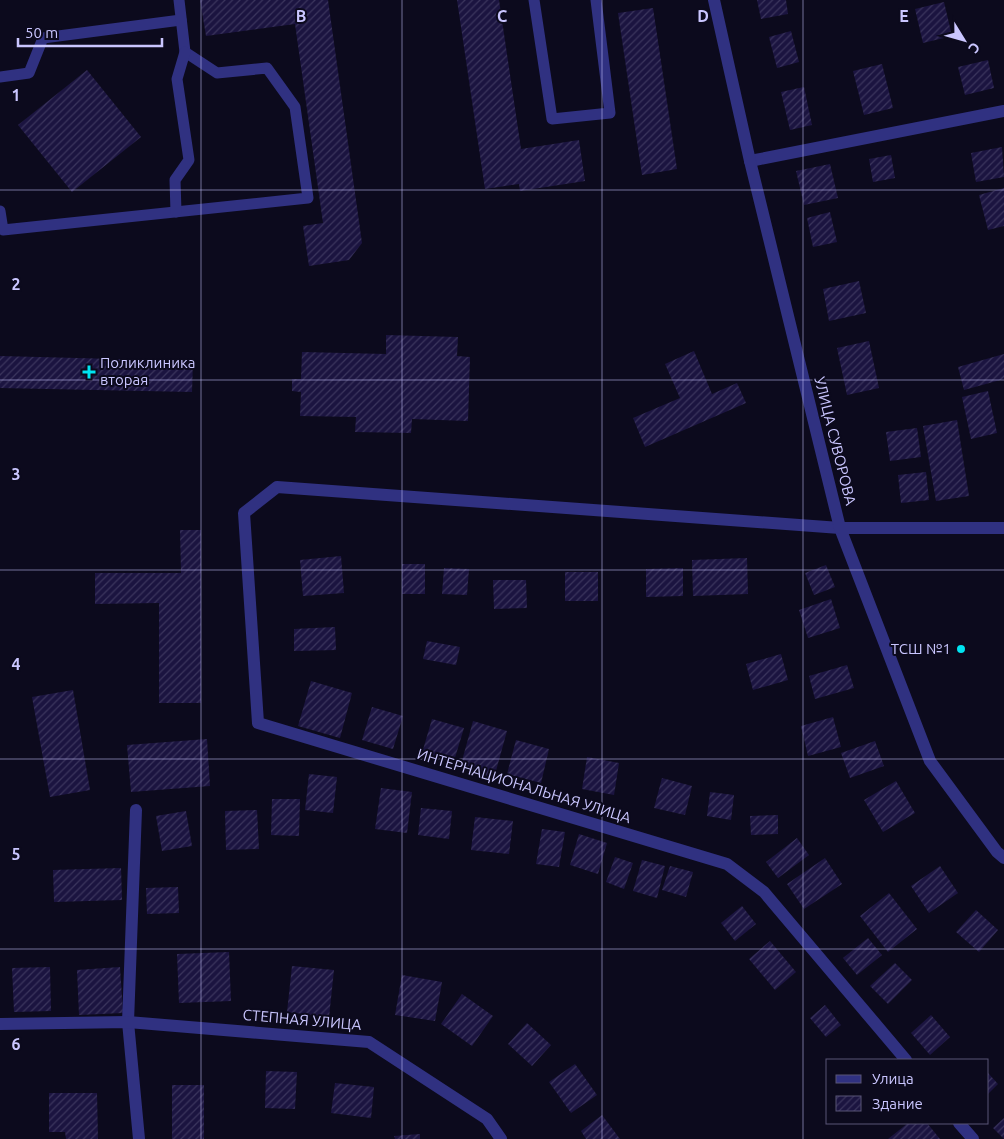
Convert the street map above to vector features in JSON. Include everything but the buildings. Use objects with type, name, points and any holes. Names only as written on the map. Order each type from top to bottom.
[{"type":"street","name":"УЛИЦА СУВОРОВА","points":[[714,0],[750,161],[840,528],[930,761],[997,852],[1004,858]]},
{"type":"street","points":[[750,161],[1004,111]]},
{"type":"street","name":"ИНТЕРНАЦИОНАЛЬНАЯ УЛИЦА","points":[[840,528],[277,487],[244,512],[258,723],[727,864],[764,892],[905,1059]]},
{"type":"street","points":[[840,528],[1004,528]]},
{"type":"street","points":[[136,810],[128,1022],[138,1139]]},
{"type":"street","name":"СТЕПНАЯ УЛИЦА","points":[[0,1024],[128,1022],[369,1042],[487,1119],[502,1139]]},
{"type":"street","points":[[960,1124],[973,1139]]},
{"type":"lane","points":[[176,212],[174,180],[190,160],[178,79],[185,52],[178,0]]},
{"type":"lane","points":[[534,0],[552,119],[610,113],[596,0]]},
{"type":"lane","points":[[0,77],[29,73],[43,38],[181,20]]},
{"type":"lane","points":[[0,211],[3,230],[308,198],[295,106],[267,68],[217,73],[185,52]]},
{"type":"place","name":"Поликлиника вторая","points":[[89,372]]},
{"type":"place","name":"ТСШ №1","points":[[961,649]]}]
